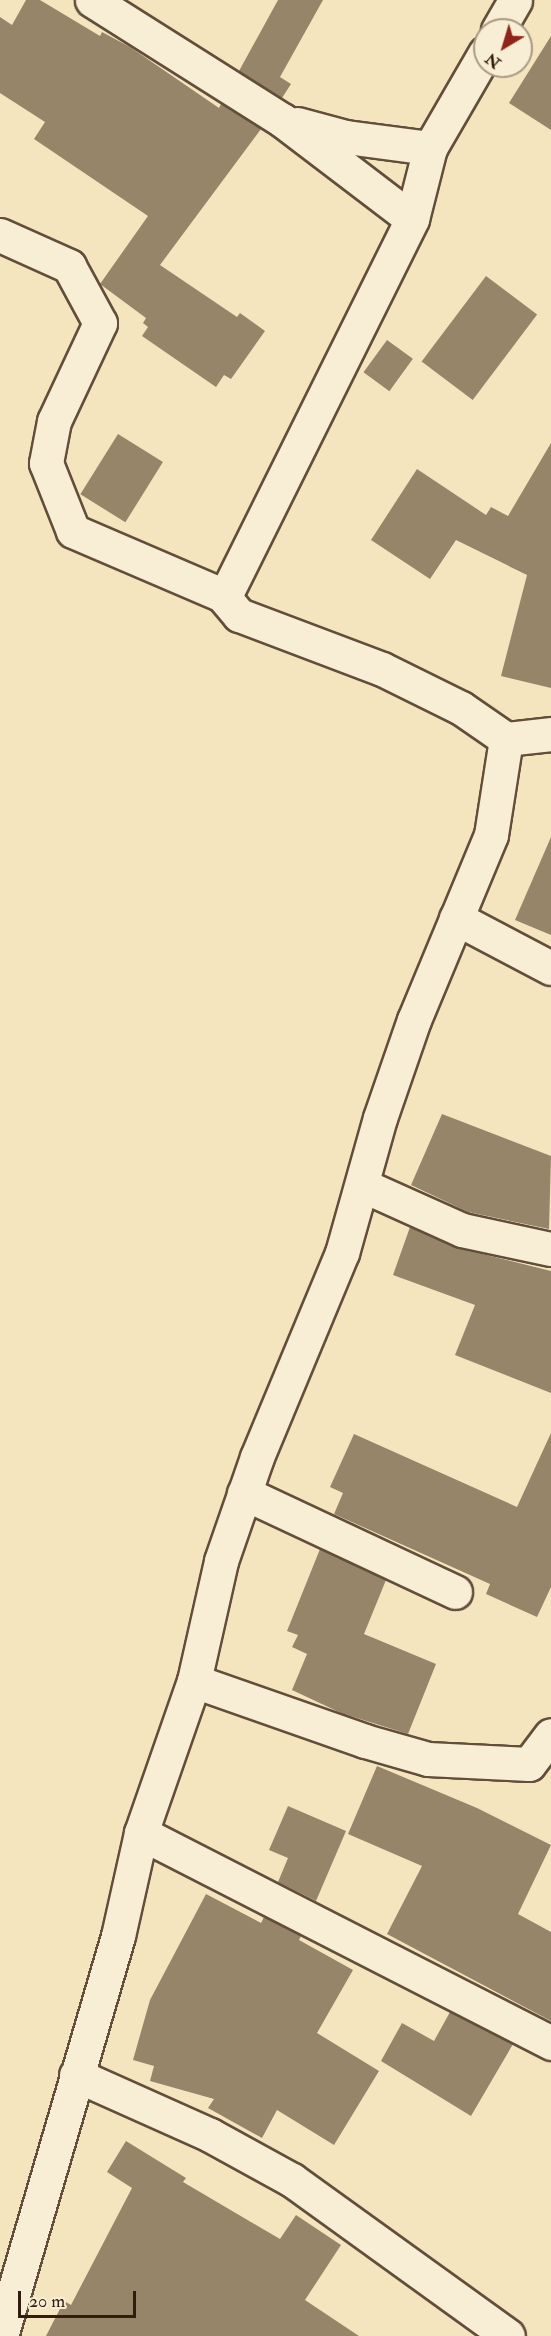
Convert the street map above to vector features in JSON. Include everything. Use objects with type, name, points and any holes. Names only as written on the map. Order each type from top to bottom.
[{"type":"street","points":[[92,0],[282,120],[412,219]]},
{"type":"street","points":[[505,18],[515,0]]},
{"type":"street","points":[[222,595],[226,594],[412,219],[430,148],[473,74]]},
{"type":"street","points":[[282,120],[346,137],[430,148]]},
{"type":"street","points":[[0,235],[69,266],[100,323],[54,421],[46,463],[73,531],[222,595],[239,615],[382,669],[460,708],[506,739],[551,734]]},
{"type":"street","points":[[0,2336],[118,1936],[141,1833],[194,1681],[221,1561],[244,1493],[342,1253],[414,1020],[491,835],[506,739]]},
{"type":"street","points":[[456,918],[551,968]]},
{"type":"street","points":[[362,1185],[462,1230],[551,1249]]},
{"type":"street","points":[[244,1493],[455,1592]]},
{"type":"street","points":[[194,1681],[365,1741],[428,1759],[529,1764],[551,1735]]},
{"type":"street","points":[[141,1833],[551,2043]]},
{"type":"street","points":[[76,2075],[210,2135],[292,2180],[508,2336]]},
{"type":"building","points":[[26,0],[40,0],[100,36],[102,32],[130,47],[219,108],[221,104],[261,129],[160,265],[237,317],[240,313],[265,331],[231,379],[224,375],[216,387],[142,336],[148,327],[143,323],[146,318],[100,284],[148,216],[34,139],[45,122],[0,93],[0,17],[12,25]]},
{"type":"building","points":[[278,0],[323,0],[280,77],[291,84],[282,98],[239,71]]},
{"type":"building","points":[[551,36],[551,130],[509,103],[525,78],[533,78],[533,65]]},
{"type":"building","points":[[486,276],[537,315],[473,400],[422,361]]},
{"type":"building","points":[[387,340],[413,359],[389,391],[363,372]]},
{"type":"building","points":[[118,434],[163,462],[125,522],[80,494]]},
{"type":"building","points":[[551,443],[551,688],[501,676],[527,575],[456,540],[430,579],[371,540],[417,469],[486,515],[491,507],[508,516]]},
{"type":"building","points":[[551,837],[551,935],[515,920]]},
{"type":"building","points":[[442,1114],[551,1156],[549,1229],[468,1212],[411,1185]]},
{"type":"building","points":[[410,1227],[458,1248],[551,1271],[551,1393],[455,1355],[475,1305],[393,1275]]},
{"type":"building","points":[[551,1433],[551,1587],[537,1617],[486,1594],[490,1584],[334,1514],[343,1493],[330,1487],[354,1434],[517,1507]]},
{"type":"building","points":[[320,1549],[386,1580],[364,1634],[436,1664],[408,1734],[341,1713],[292,1690],[307,1654],[292,1647],[298,1635],[287,1631]]},
{"type":"building","points":[[377,1766],[477,1808],[551,1845],[518,1914],[551,1932],[551,2021],[387,1934],[422,1866],[348,1834]]},
{"type":"building","points":[[288,1806],[346,1831],[316,1901],[278,1882],[288,1858],[269,1850]]},
{"type":"building","points":[[206,1894],[261,1923],[264,1917],[301,1936],[299,1940],[353,1970],[317,2033],[379,2071],[334,2145],[277,2110],[262,2138],[208,2108],[214,2099],[150,2081],[154,2066],[133,2060],[150,2000]]},
{"type":"building","points":[[450,2012],[513,2044],[471,2116],[381,2061],[402,2023],[434,2041]]},
{"type":"building","points":[[126,2141],[186,2178],[183,2182],[280,2239],[296,2215],[341,2245],[305,2300],[359,2336],[46,2336],[64,2301],[71,2305],[132,2188],[107,2172]]}]
